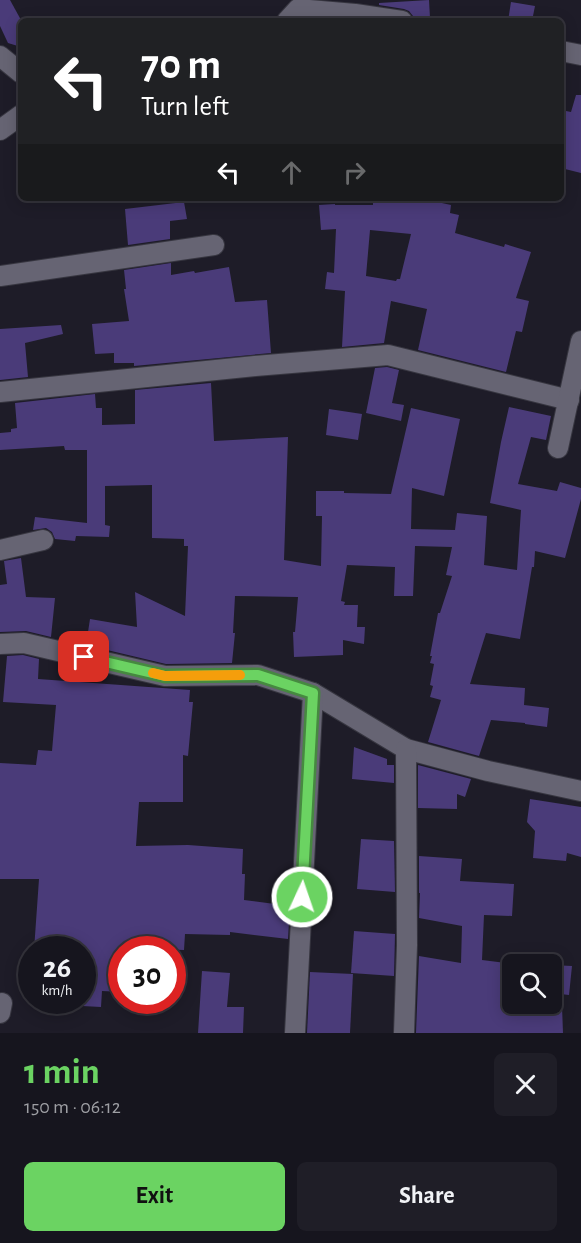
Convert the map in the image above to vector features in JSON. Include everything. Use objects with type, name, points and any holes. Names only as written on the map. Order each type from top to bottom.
[{"type":"street","points":[[290,18],[298,9],[382,18]]},
{"type":"street","points":[[564,52],[581,55]]},
{"type":"street","points":[[0,56],[18,71]]},
{"type":"street","points":[[0,130],[18,117]]},
{"type":"street","points":[[0,276],[214,245]]},
{"type":"street","points":[[558,448],[581,341]]},
{"type":"street","points":[[0,392],[388,355],[569,400]]},
{"type":"street","points":[[0,550],[43,540]]},
{"type":"street","points":[[0,644],[24,643],[165,676],[258,675],[313,693],[406,750],[581,791]]},
{"type":"street","points":[[296,1033],[313,693]]},
{"type":"street","points":[[404,1033],[407,945],[406,750]]},
{"type":"building","points":[[0,0],[10,0],[20,18],[18,18],[18,46],[8,43],[0,26]]},
{"type":"building","points":[[429,0],[430,18],[413,16],[404,9],[379,5],[379,3]]},
{"type":"building","points":[[511,2],[535,6],[533,18],[508,18]]},
{"type":"building","points":[[576,95],[581,95],[581,173],[564,169],[566,131],[564,131],[564,111],[571,112]]},
{"type":"building","points":[[373,201],[433,201],[451,205],[450,213],[459,215],[455,233],[531,252],[516,298],[529,301],[522,332],[516,331],[506,372],[418,350],[427,309],[391,301],[384,343],[342,347],[345,291],[325,289],[327,272],[334,273],[336,229],[321,230],[319,205],[373,205]],"holes":[[[370,230],[411,234],[400,279],[396,281],[366,276]]]},
{"type":"building","points":[[184,202],[187,219],[170,221],[170,239],[128,245],[125,209]]},
{"type":"building","points":[[171,263],[171,275],[229,267],[235,302],[267,300],[271,353],[134,366],[134,363],[114,363],[114,353],[95,354],[92,324],[129,321],[124,289],[126,289],[124,270]]},
{"type":"building","points":[[61,325],[63,334],[25,343],[28,377],[0,380],[0,329]]},
{"type":"building","points":[[387,367],[399,370],[392,403],[404,405],[401,421],[366,413],[375,368]]},
{"type":"building","points":[[211,383],[214,441],[288,437],[284,560],[321,566],[322,516],[316,516],[316,491],[391,494],[411,408],[460,419],[444,496],[412,488],[411,529],[455,530],[457,513],[487,516],[484,565],[517,570],[521,510],[490,503],[501,442],[509,407],[551,416],[546,440],[531,437],[518,484],[557,491],[560,482],[581,488],[581,499],[565,558],[535,551],[520,639],[486,633],[470,684],[525,688],[524,705],[549,708],[547,727],[491,720],[479,756],[428,742],[441,700],[430,697],[434,664],[430,663],[432,656],[430,656],[438,613],[440,613],[452,576],[446,575],[452,547],[415,546],[413,596],[394,596],[395,567],[347,565],[341,601],[345,602],[344,605],[358,605],[357,627],[365,627],[364,644],[343,640],[343,655],[294,657],[293,632],[295,632],[298,597],[235,596],[232,663],[166,664],[86,645],[90,619],[137,627],[135,592],[185,616],[188,546],[184,546],[184,539],[152,538],[152,485],[105,486],[105,525],[110,526],[109,537],[76,536],[75,541],[55,539],[52,532],[46,528],[33,530],[35,517],[87,523],[87,450],[65,450],[64,446],[0,450],[0,433],[11,432],[11,429],[17,428],[15,403],[95,394],[96,408],[102,408],[102,425],[135,424],[135,390]]},
{"type":"building","points":[[329,409],[362,414],[358,440],[326,435]]},
{"type":"building","points":[[21,558],[26,597],[55,598],[51,637],[26,631],[0,632],[0,585],[7,584],[4,561]]},
{"type":"building","points":[[23,655],[39,659],[38,679],[190,690],[189,702],[193,702],[188,756],[183,755],[183,802],[139,802],[136,846],[188,845],[243,849],[244,900],[290,906],[288,939],[230,932],[230,935],[108,936],[108,991],[102,991],[101,1007],[96,1007],[96,936],[35,936],[39,879],[0,879],[0,763],[36,765],[38,750],[52,751],[56,705],[3,702],[7,656]]},
{"type":"building","points":[[354,747],[387,759],[387,765],[394,765],[394,783],[352,779]]},
{"type":"building","points":[[418,765],[471,779],[465,797],[457,794],[457,809],[418,808]]},
{"type":"building","points":[[530,799],[581,807],[581,857],[567,853],[566,861],[533,858],[535,831],[527,822]]},
{"type":"building","points":[[361,839],[394,841],[395,892],[357,889]]},
{"type":"building","points":[[419,856],[462,859],[460,881],[514,884],[512,916],[484,915],[482,960],[502,962],[502,1014],[562,1014],[562,1006],[563,1033],[416,1033],[419,956],[461,963],[462,926],[419,918]]},
{"type":"building","points":[[354,931],[395,934],[394,976],[351,973]]},
{"type":"building","points":[[562,966],[572,966],[569,995],[562,994]]},
{"type":"building","points":[[202,971],[230,973],[227,1007],[244,1007],[243,1033],[198,1033]]},
{"type":"building","points":[[310,972],[353,974],[350,1033],[307,1033]]},
{"type":"slow traffic","points":[[153,673],[165,676],[240,675]]},
{"type":"route","points":[[84,657],[165,676],[258,675],[313,693],[302,897]]}]
